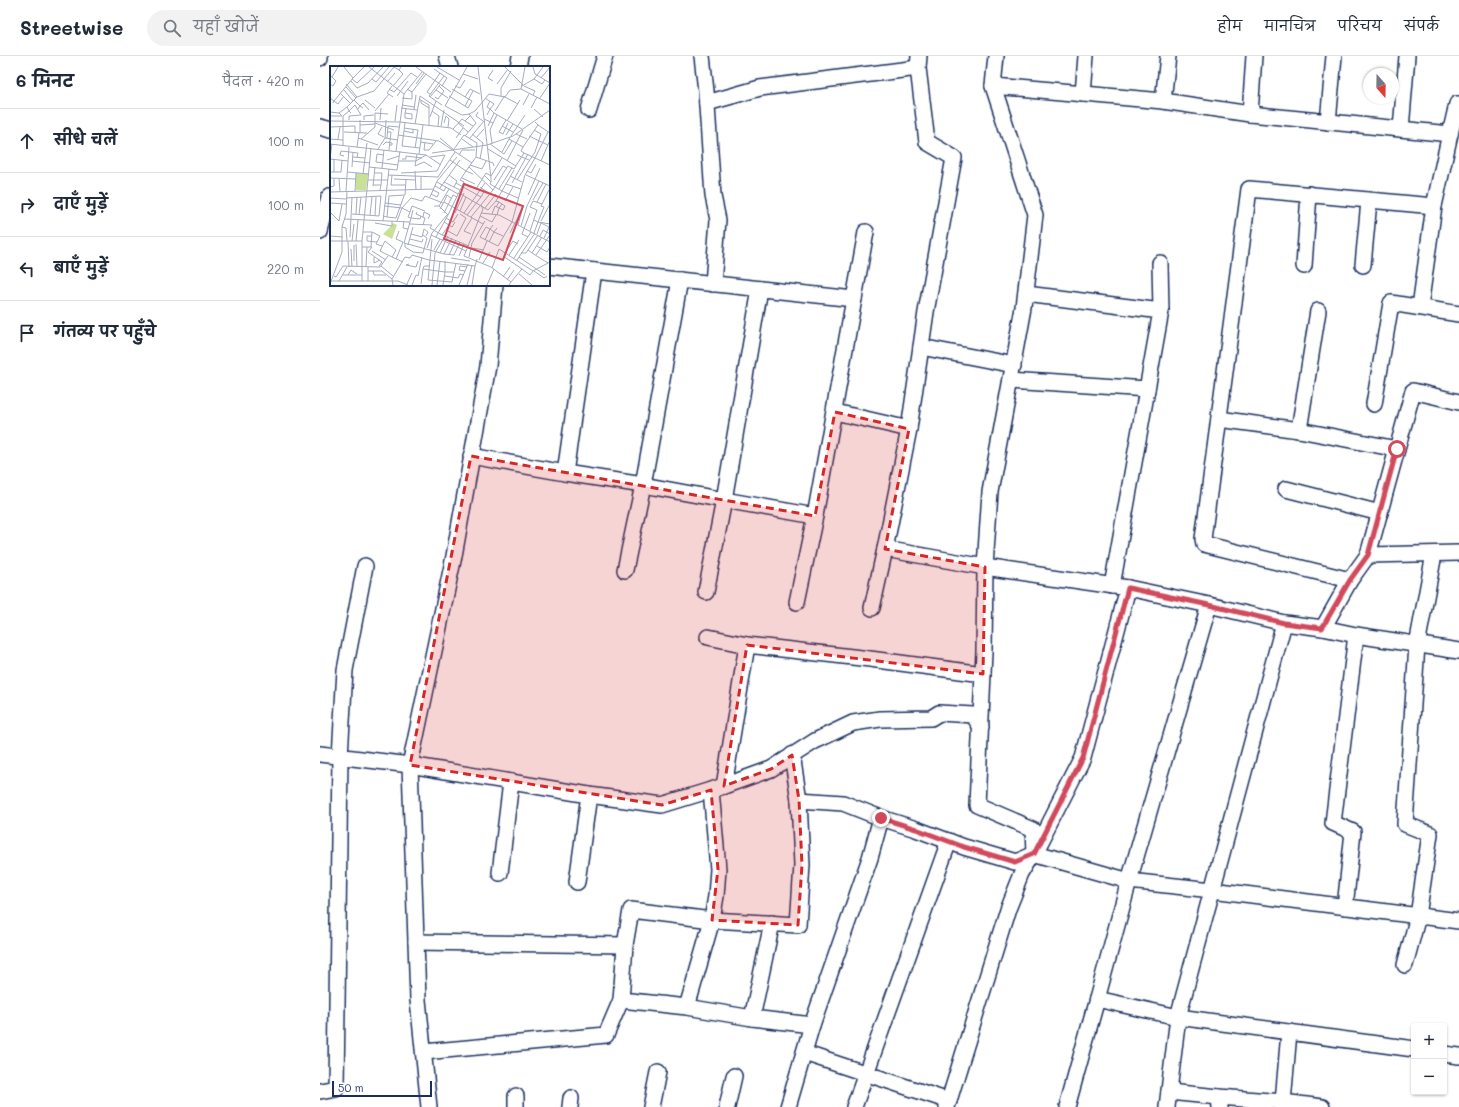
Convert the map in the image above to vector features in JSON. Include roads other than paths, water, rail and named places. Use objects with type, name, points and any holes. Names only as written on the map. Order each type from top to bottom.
[{"type":"street","points":[[448,56],[450,66]]},
{"type":"street","points":[[518,66],[520,56]]},
{"type":"street","points":[[589,110],[605,56]]},
{"type":"street","points":[[702,56],[707,103],[713,196],[718,220],[712,284]]},
{"type":"street","points":[[996,56],[993,86],[1035,215],[1026,294],[990,492],[985,567],[983,674],[977,805],[1034,829],[1034,854]]},
{"type":"street","points":[[1082,94],[1086,56]]},
{"type":"street","points":[[1163,101],[1168,56]]},
{"type":"street","points":[[1250,114],[1254,56]]},
{"type":"street","points":[[1328,122],[1334,56]]},
{"type":"street","points":[[1401,129],[1407,56]]},
{"type":"street","points":[[707,103],[760,88],[918,62],[927,142],[954,158],[908,429],[872,608]]},
{"type":"street","points":[[993,86],[1163,101],[1250,114],[1450,134]]},
{"type":"street","points":[[1420,307],[1434,206],[1458,102]]},
{"type":"street","points":[[320,127],[330,130]]},
{"type":"street","points":[[1350,580],[1204,544],[1202,539],[1249,189],[1434,206]]},
{"type":"street","points":[[1304,266],[1309,194]]},
{"type":"street","points":[[320,232],[327,196]]},
{"type":"street","points":[[1363,265],[1369,201]]},
{"type":"street","points":[[797,602],[835,412],[866,232]]},
{"type":"street","points":[[1112,586],[1161,311],[1160,263]]},
{"type":"street","points":[[550,266],[854,299]]},
{"type":"street","points":[[564,473],[594,271]]},
{"type":"street","points":[[625,570],[644,485],[680,280]]},
{"type":"street","points":[[429,1107],[418,1000],[410,765],[454,556],[488,366],[495,286]]},
{"type":"street","points":[[706,592],[724,500],[760,289]]},
{"type":"street","points":[[1026,294],[1161,311]]},
{"type":"street","points":[[1374,404],[1391,303],[1459,314]]},
{"type":"street","points":[[1299,430],[1318,311]]},
{"type":"street","points":[[921,347],[1012,372],[1147,389]]},
{"type":"street","points":[[1322,628],[1350,580],[1368,555],[1413,392],[1459,402]]},
{"type":"street","points":[[835,412],[908,429]]},
{"type":"street","points":[[1219,419],[1299,430],[1397,449]]},
{"type":"street","points":[[472,456],[815,516]]},
{"type":"street","points":[[1286,489],[1380,513]]},
{"type":"street","points":[[885,549],[985,567],[1128,588],[1284,623],[1459,651]]},
{"type":"street","points":[[1368,555],[1459,553]]},
{"type":"street","points":[[1405,965],[1418,916],[1430,834],[1405,824],[1417,645],[1434,554]]},
{"type":"street","points":[[320,1091],[336,1088],[340,756],[345,670],[365,566]]},
{"type":"street","points":[[804,1053],[866,1073],[948,1104],[1008,909],[1022,874],[1034,854],[1083,758],[1128,588]]},
{"type":"street","points":[[1067,1107],[1129,881],[1209,605]]},
{"type":"street","points":[[1284,623],[1178,1017],[1168,1100],[1283,1102],[1322,1107]]},
{"type":"street","points":[[1345,907],[1353,832],[1333,823],[1356,635]]},
{"type":"street","points":[[708,637],[747,645],[983,674]]},
{"type":"street","points":[[687,1007],[712,920],[716,896],[718,869],[717,788],[747,645]]},
{"type":"street","points":[[320,754],[410,765],[589,795],[662,805],[771,769],[815,741],[853,723],[880,719],[931,718],[939,713],[973,715],[980,727]]},
{"type":"street","points":[[424,1052],[606,1035],[621,1000],[625,945],[631,910],[712,920],[798,925],[802,865],[799,800],[792,756]]},
{"type":"street","points":[[500,873],[511,782]]},
{"type":"street","points":[[577,882],[589,795]]},
{"type":"street","points":[[799,800],[843,804],[1015,862],[1034,854],[1129,881],[1212,890],[1459,922]]},
{"type":"street","points":[[788,1107],[812,1025],[870,858],[881,818]]},
{"type":"street","points":[[854,1107],[949,841]]},
{"type":"street","points":[[752,1018],[772,923]]},
{"type":"street","points":[[416,942],[625,945]]},
{"type":"street","points":[[1097,999],[1178,1017],[1411,1049]]},
{"type":"street","points":[[621,1000],[687,1007],[752,1018],[812,1025]]},
{"type":"street","points":[[1283,1102],[1289,1032]]},
{"type":"street","points":[[1447,1054],[1459,1056]]},
{"type":"street","points":[[651,1107],[658,1072]]},
{"type":"street","points":[[727,1107],[734,1076]]}]
